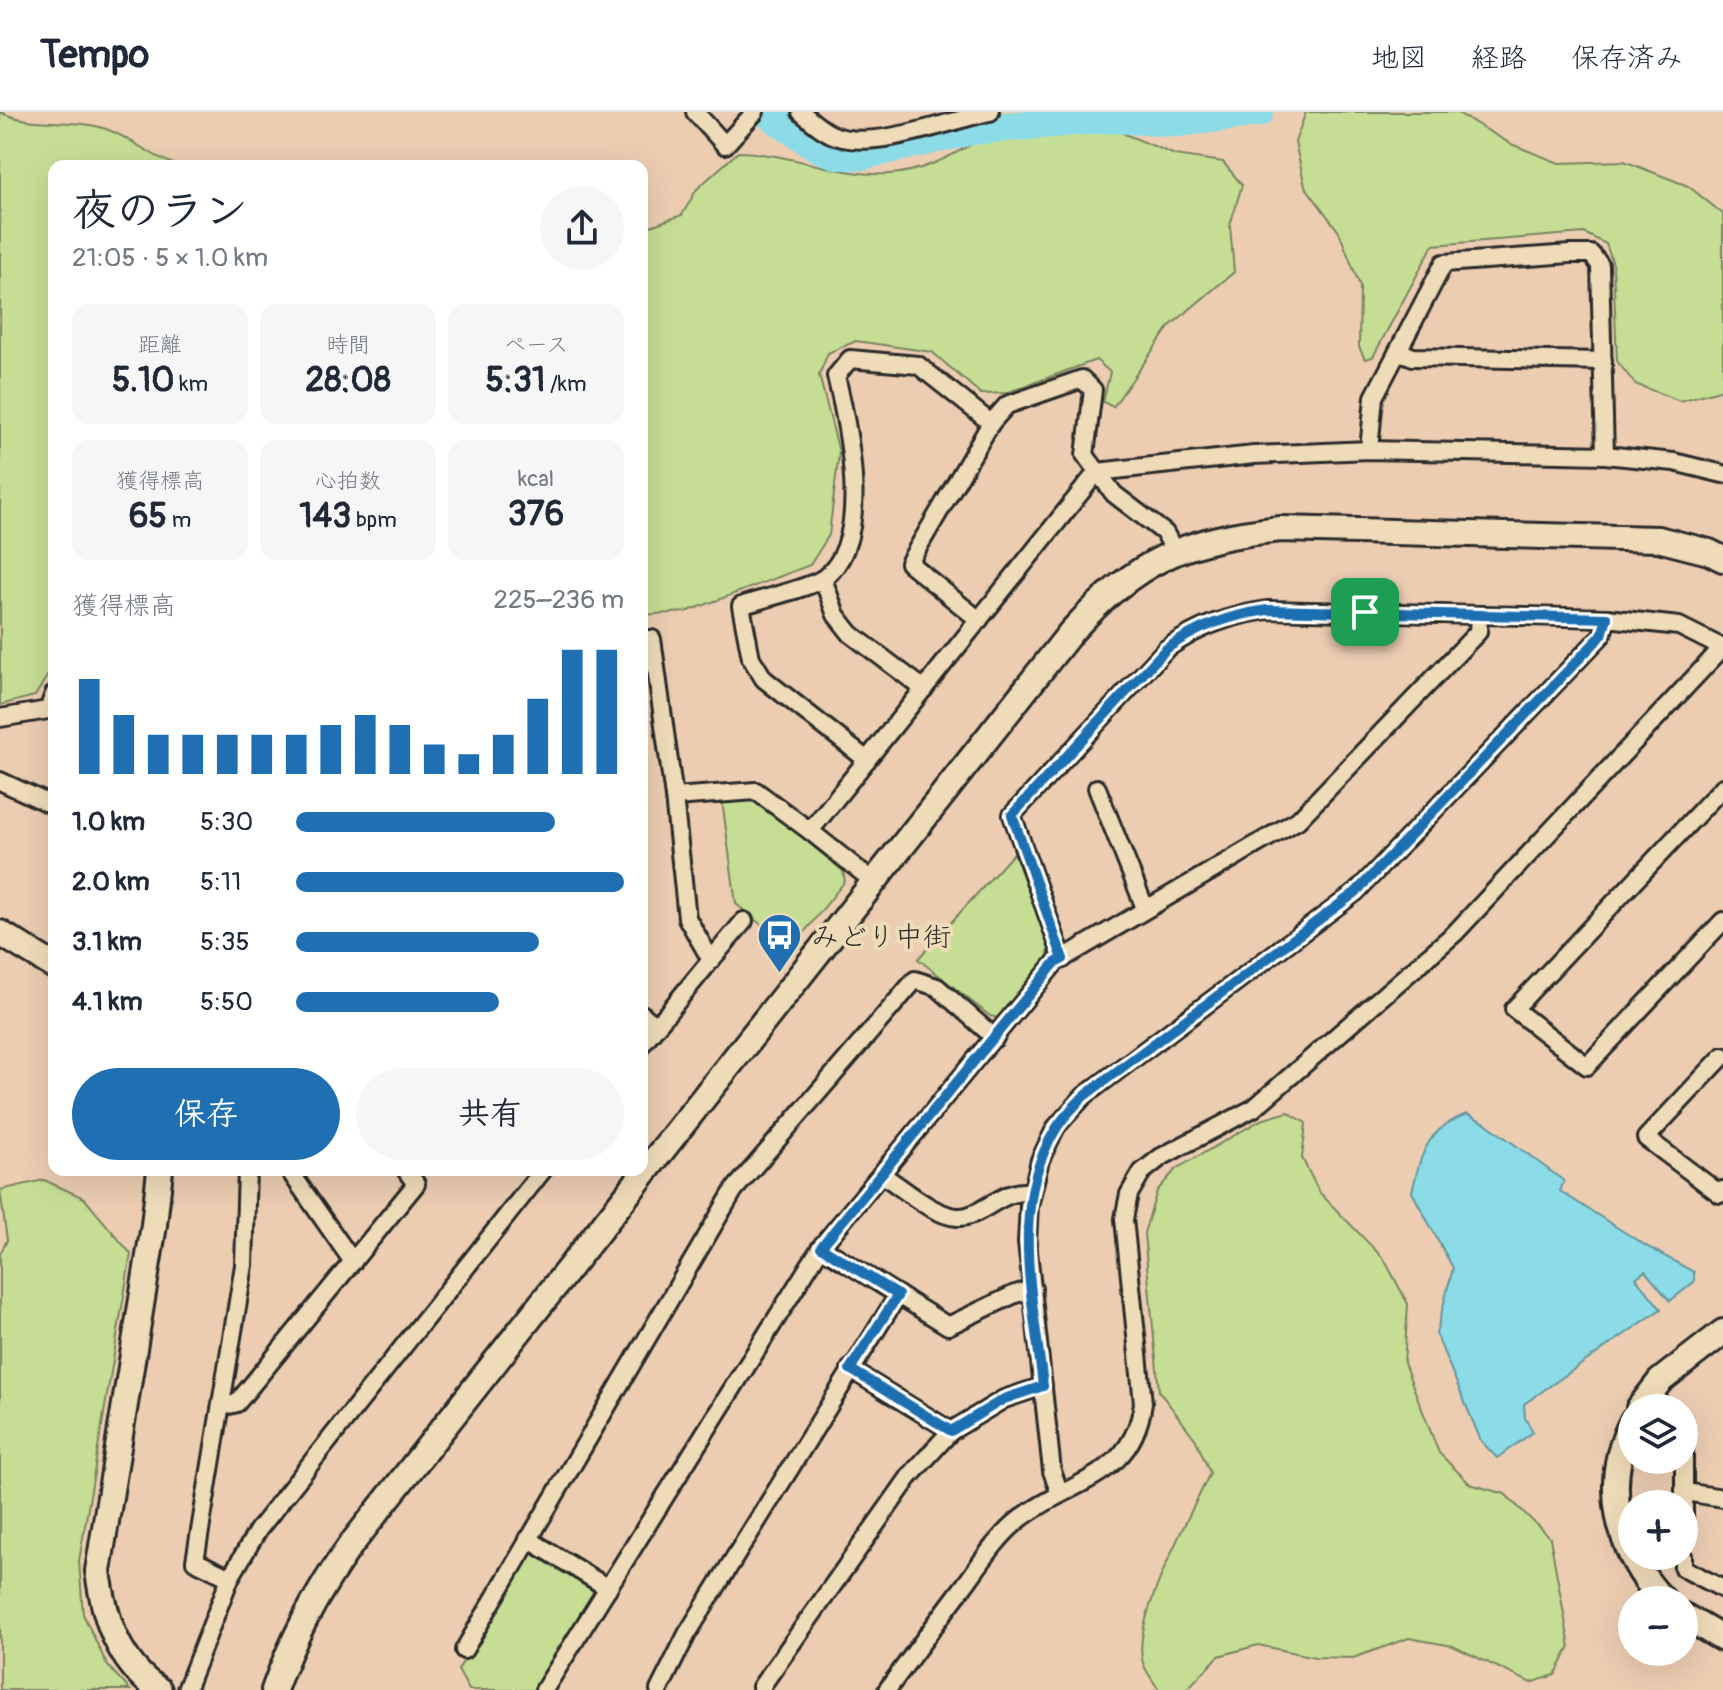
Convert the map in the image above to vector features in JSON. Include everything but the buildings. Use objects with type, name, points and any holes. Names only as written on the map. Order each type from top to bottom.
[{"type":"street","points":[[695,112],[725,145],[755,112]]},
{"type":"street","points":[[801,112],[832,135],[850,140],[909,135],[990,112]]},
{"type":"street","points":[[1369,450],[1374,397],[1444,263],[1591,254],[1600,265],[1605,455]]},
{"type":"street","points":[[1398,351],[1413,357],[1603,361]]},
{"type":"street","points":[[867,760],[764,679],[751,658],[741,606],[823,579],[840,559],[849,535],[853,447],[836,376],[850,359],[918,365],[991,423]]},
{"type":"street","points":[[979,620],[909,563],[991,423],[1007,405],[1082,379],[1093,390],[1085,455],[1114,494],[1165,533],[1175,552]]},
{"type":"street","points":[[810,831],[1097,472],[1254,455],[1369,450],[1605,455],[1674,462],[1723,474]]},
{"type":"street","points":[[648,1168],[1079,623],[1115,588],[1146,565],[1223,535],[1281,529],[1658,539],[1709,552],[1723,559]]},
{"type":"street","points":[[823,579],[836,615],[851,634],[924,689]]},
{"type":"street","points":[[887,1690],[993,1547],[1016,1522],[1109,1468],[1128,1450],[1140,1429],[1143,1403],[1124,1219],[1129,1194],[1142,1172],[1161,1157],[1254,1108],[1405,980],[1455,933],[1723,647],[1679,626],[1607,618],[1267,610],[1227,616],[1194,630],[1166,649],[1012,815],[1063,959]]},
{"type":"street","points":[[544,1690],[821,1247],[1055,963],[1298,820],[1478,632],[1479,615]]},
{"type":"street","points":[[1060,1494],[1052,1471],[1027,1242],[1031,1192],[1040,1160],[1056,1127],[1084,1096],[1356,892],[1602,635],[1607,618]]},
{"type":"street","points":[[648,639],[652,639],[687,918],[711,960]]},
{"type":"street","points":[[0,718],[48,710]]},
{"type":"street","points":[[0,781],[48,803]]},
{"type":"street","points":[[1723,787],[1514,1009],[1587,1066],[1723,921]]},
{"type":"street","points":[[1097,788],[1145,908]]},
{"type":"street","points":[[674,797],[756,791],[874,882]]},
{"type":"street","points":[[648,1036],[744,921]]},
{"type":"street","points":[[0,933],[48,962]]},
{"type":"street","points":[[464,1650],[734,1190],[915,980],[937,987],[995,1038]]},
{"type":"street","points":[[648,1019],[656,1026]]},
{"type":"street","points":[[1723,1056],[1646,1138],[1720,1194],[1723,1190]]},
{"type":"street","points":[[881,1174],[947,1215],[961,1218],[1015,1190],[1031,1192]]},
{"type":"street","points":[[159,1176],[98,1571],[111,1631],[128,1660],[159,1690]]},
{"type":"street","points":[[230,1578],[195,1561],[244,1265],[247,1176]]},
{"type":"street","points":[[293,1176],[353,1262]]},
{"type":"street","points":[[221,1407],[237,1403],[353,1262],[416,1184],[410,1176]]},
{"type":"street","points":[[186,1690],[230,1578],[258,1530],[538,1176]]},
{"type":"street","points":[[274,1690],[298,1628],[318,1589],[642,1176]]},
{"type":"street","points":[[821,1247],[948,1326],[1015,1294],[1033,1289]]},
{"type":"street","points":[[659,1690],[687,1634],[898,1295]]},
{"type":"street","points":[[1651,1394],[1660,1381],[1723,1332]]},
{"type":"street","points":[[850,1369],[951,1431]]},
{"type":"street","points":[[762,1690],[761,1687],[910,1476],[951,1431],[1004,1399],[1043,1386]]},
{"type":"street","points":[[1618,1461],[1615,1494],[1621,1526],[1631,1557],[1650,1586]]},
{"type":"street","points":[[1698,1494],[1723,1498]]},
{"type":"street","points":[[528,1539],[608,1588]]},
{"type":"street","points":[[1687,1570],[1723,1589]]},
{"type":"street","points":[[1698,1624],[1723,1639]]},
{"type":"green space","points":[[0,112],[26,120],[93,125],[125,137],[165,160],[48,160],[48,675],[35,696],[0,705]]},
{"type":"green space","points":[[1306,112],[1456,112],[1511,144],[1559,163],[1624,161],[1688,186],[1723,214],[1723,389],[1680,401],[1635,384],[1617,361],[1613,264],[1606,244],[1584,233],[1433,245],[1373,357],[1365,359],[1359,347],[1360,286],[1339,232],[1305,186],[1295,142]]},
{"type":"green space","points":[[1082,116],[1175,155],[1223,162],[1242,185],[1230,225],[1234,272],[1170,326],[1113,407],[1103,402],[1110,372],[1096,360],[1006,393],[981,394],[932,352],[856,341],[828,353],[819,375],[839,452],[829,535],[810,565],[686,612],[648,615],[648,227],[682,215],[697,189],[738,152],[777,156],[852,172],[908,172],[941,160],[1020,119]]},
{"type":"green space","points":[[755,798],[843,871],[845,881],[791,949],[736,904],[722,800]]},
{"type":"green space","points":[[1014,853],[1049,947],[1046,967],[1002,1019],[990,1016],[918,959]]},
{"type":"green space","points":[[1288,1112],[1306,1123],[1302,1158],[1319,1192],[1384,1259],[1408,1304],[1404,1363],[1439,1453],[1470,1484],[1505,1494],[1550,1538],[1570,1647],[1555,1675],[1531,1683],[1453,1646],[1409,1638],[1353,1658],[1315,1657],[1258,1645],[1219,1656],[1186,1690],[1159,1690],[1144,1666],[1141,1645],[1153,1596],[1210,1473],[1196,1440],[1159,1391],[1144,1233],[1157,1191],[1176,1169],[1261,1120]]},
{"type":"green space","points":[[44,1180],[84,1198],[131,1254],[79,1561],[83,1614],[107,1665],[130,1690],[0,1690],[0,1254],[7,1240],[0,1190]]},
{"type":"green space","points":[[530,1549],[589,1582],[595,1597],[535,1690],[469,1690],[458,1670]]},
{"type":"water","points":[[1467,1114],[1484,1122],[1564,1181],[1560,1191],[1646,1246],[1694,1272],[1694,1282],[1670,1301],[1645,1271],[1636,1278],[1661,1309],[1524,1404],[1525,1418],[1533,1432],[1497,1458],[1481,1441],[1436,1334],[1453,1268],[1412,1192],[1423,1155],[1434,1135],[1453,1120]]},
{"type":"waterway","points":[[766,112],[817,147],[838,155],[862,155],[972,130],[1110,118],[1178,122],[1259,112]]},
{"type":"place","name":"みどり中街","points":[[780,975]]},
{"type":"route","points":[[1267,610],[1365,612],[1607,618],[1602,635],[1356,892],[1084,1096],[1056,1127],[1040,1160],[1031,1192],[1027,1242],[1043,1386],[1004,1399],[951,1431],[850,1369],[898,1295],[821,1247],[1055,963],[1063,959],[1012,815],[1166,649],[1194,630],[1227,616],[1267,610]]}]
